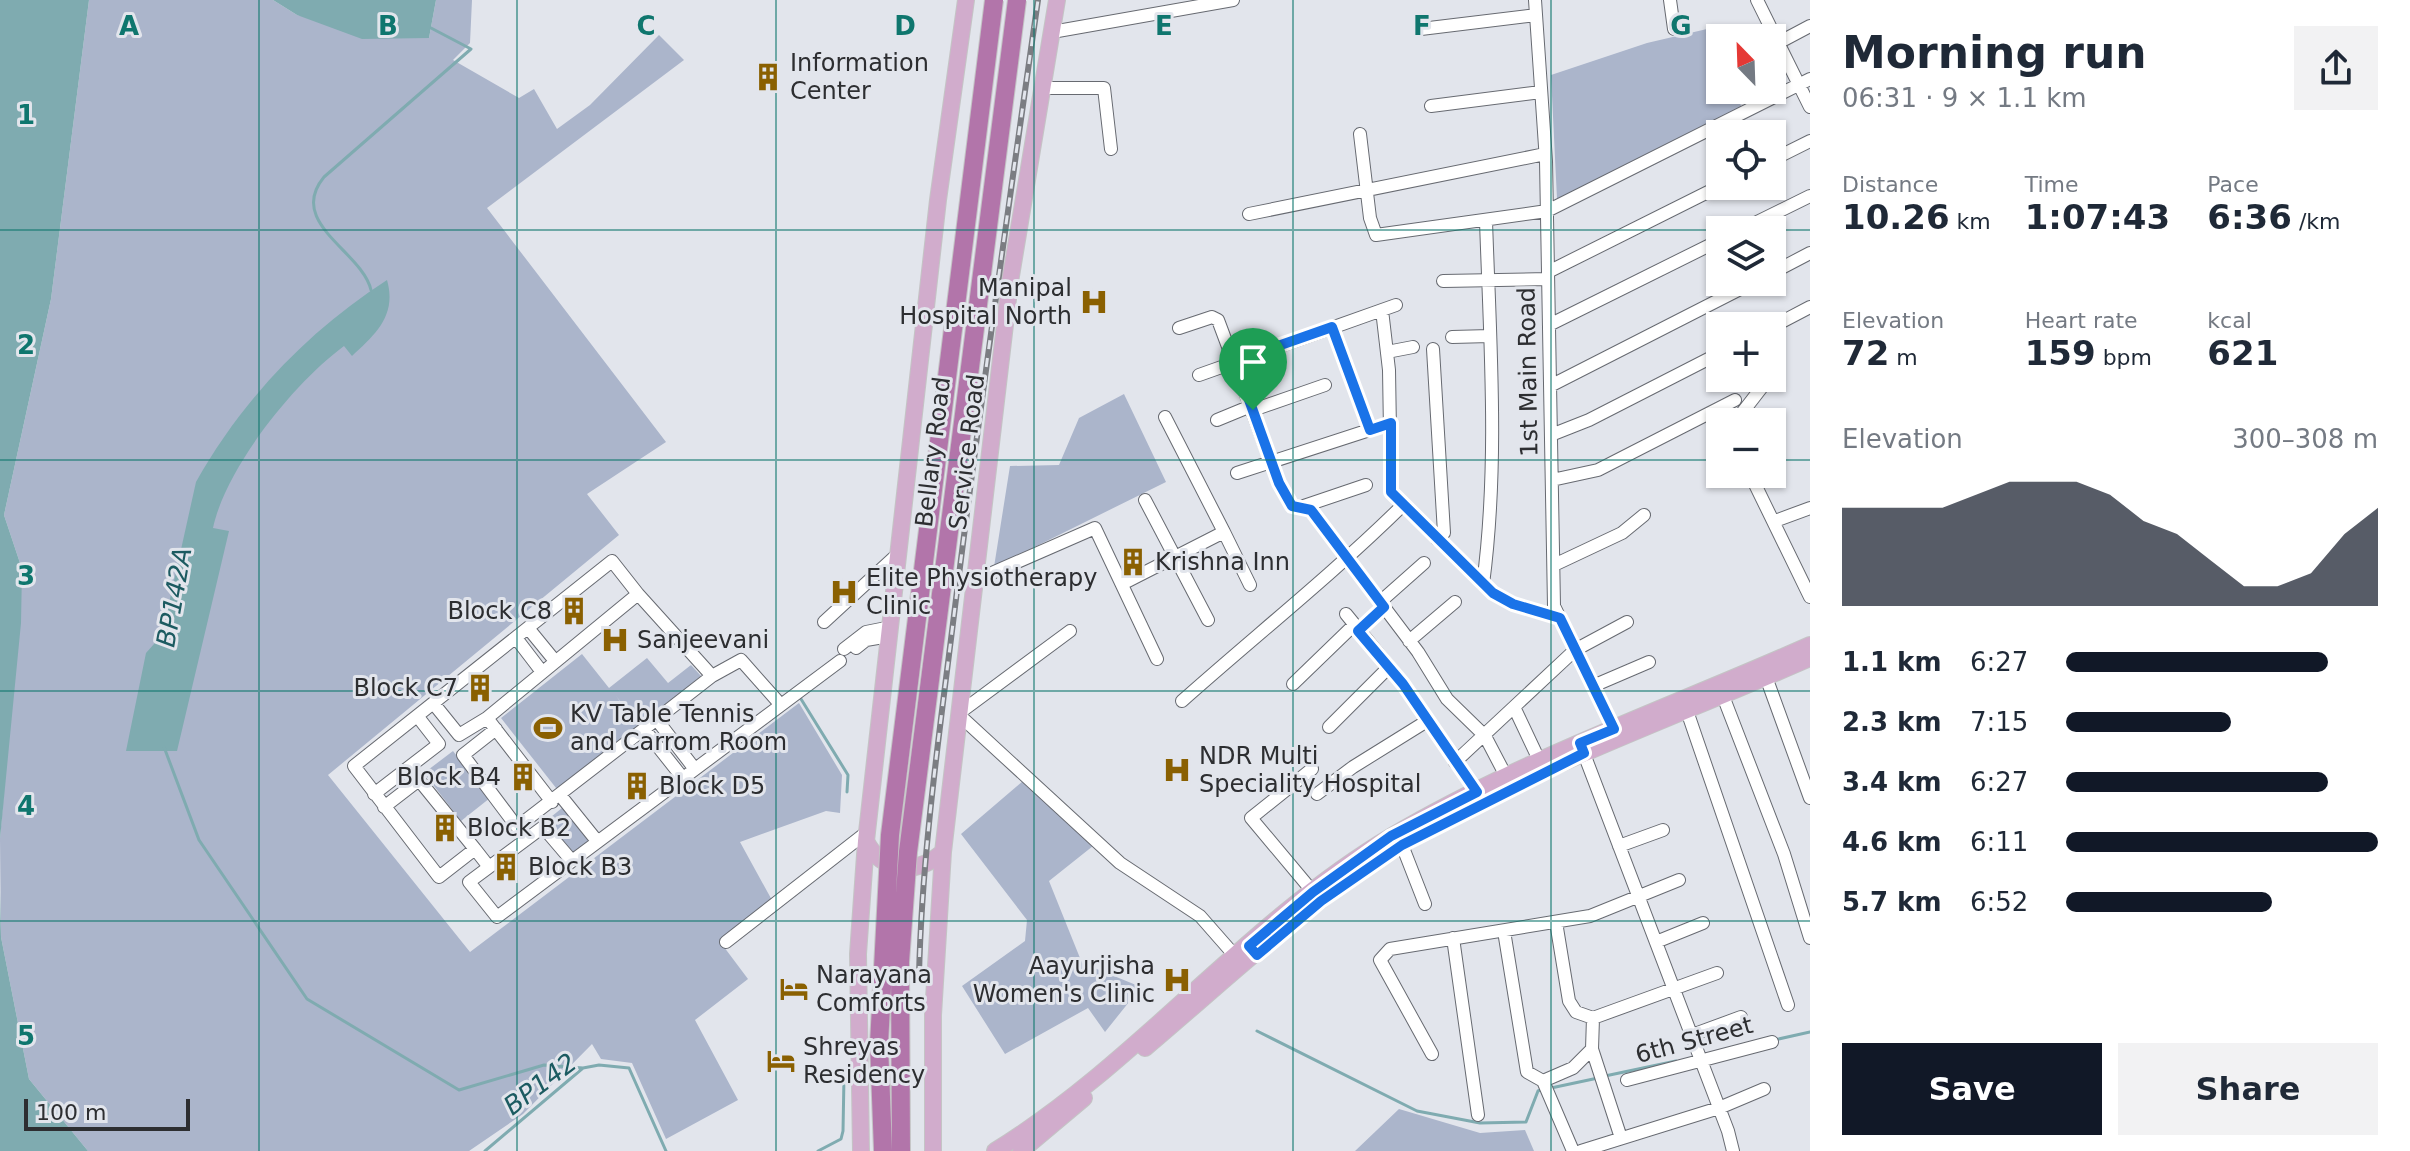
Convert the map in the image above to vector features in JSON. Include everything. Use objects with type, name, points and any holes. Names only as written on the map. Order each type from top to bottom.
[{"type":"highway","name":"Bellary Road","points":[[883,1151],[879,1044],[890,835],[994,0]]},
{"type":"highway","name":"Bellary Road","points":[[901,1151],[900,962],[908,852],[1017,0]]},
{"type":"main road","points":[[861,1143],[858,954],[867,837],[938,200],[966,0]]},
{"type":"main road","name":"Service Road","points":[[933,1151],[933,1015],[943,852],[1010,282],[1057,0]]},
{"type":"main road","points":[[1021,1151],[1313,892],[1391,836],[1540,762],[1616,734],[1810,645]]},
{"type":"main road","points":[[1616,734],[1687,711],[1810,658]]},
{"type":"main road","points":[[1003,1149],[1247,953],[1321,901],[1402,845],[1582,748]]},
{"type":"main road","points":[[867,837],[882,862],[902,868],[921,867],[943,852]]},
{"type":"street","points":[[1052,32],[1233,0]]},
{"type":"street","name":"1st Main Road","points":[[1535,0],[1547,211],[1554,606],[1616,734]]},
{"type":"street","points":[[1670,0],[1674,29]]},
{"type":"street","points":[[1757,0],[1768,24]]},
{"type":"street","points":[[1421,29],[1536,15]]},
{"type":"street","points":[[1786,36],[1810,26]]},
{"type":"street","points":[[1786,57],[1804,82],[1810,107]]},
{"type":"street","points":[[1360,134],[1366,188],[1376,235],[1547,211],[1804,82]]},
{"type":"street","points":[[1043,88],[1104,88],[1111,149]]},
{"type":"street","points":[[1431,106],[1541,92]]},
{"type":"street","points":[[1786,153],[1810,141]]},
{"type":"street","points":[[1249,214],[1545,154]]},
{"type":"street","points":[[1443,281],[1548,276],[1706,193]]},
{"type":"street","points":[[1769,216],[1810,196]]},
{"type":"street","points":[[1483,584],[1488,543],[1492,416],[1486,221]]},
{"type":"street","points":[[1549,325],[1706,247]]},
{"type":"street","points":[[1786,266],[1810,253]]},
{"type":"street","points":[[1550,386],[1727,296]]},
{"type":"street","points":[[1199,375],[1396,305]]},
{"type":"street","points":[[1786,320],[1810,307]]},
{"type":"street","points":[[1382,310],[1391,423],[1391,492],[1483,584],[1513,604],[1560,618]]},
{"type":"street","points":[[1179,328],[1212,317],[1218,320],[1271,462],[1292,506],[1304,506],[1366,485]]},
{"type":"street","points":[[1332,327],[1370,430]]},
{"type":"street","points":[[1452,337],[1490,336]]},
{"type":"street","points":[[1387,352],[1413,347]]},
{"type":"street","points":[[1433,349],[1444,533],[1437,539]]},
{"type":"street","points":[[1551,435],[1589,420],[1706,360]]},
{"type":"street","points":[[1217,420],[1325,385]]},
{"type":"street","points":[[1746,408],[1758,392]]},
{"type":"street","points":[[1552,480],[1598,470],[1735,400]]},
{"type":"street","points":[[1165,417],[1250,585]]},
{"type":"street","points":[[1237,473],[1391,423]]},
{"type":"street","points":[[1757,488],[1810,597]]},
{"type":"street","points":[[1145,500],[1208,620]]},
{"type":"street","points":[[1182,701],[1296,600],[1348,560],[1403,505]]},
{"type":"street","points":[[1304,506],[1382,604],[1447,699],[1485,736],[1507,778]]},
{"type":"street","points":[[1775,521],[1810,508]]},
{"type":"street","points":[[1554,565],[1622,533],[1644,515]]},
{"type":"street","points":[[976,580],[1095,528],[1157,659]]},
{"type":"street","points":[[1122,584],[1224,532]]},
{"type":"street","points":[[824,622],[899,553]]},
{"type":"street","points":[[475,849],[439,877],[354,766],[610,561],[712,676]]},
{"type":"street","points":[[1293,684],[1353,623],[1382,604],[1424,563]]},
{"type":"street","points":[[434,704],[459,735],[487,718],[638,594]]},
{"type":"street","points":[[1409,641],[1455,602]]},
{"type":"street","points":[[1455,762],[1575,650],[1627,622]]},
{"type":"street","points":[[1353,623],[1389,667],[1477,792]]},
{"type":"street","points":[[528,628],[555,661]]},
{"type":"street","points":[[1070,631],[958,714],[1120,863],[1200,916],[1247,953]]},
{"type":"street","points":[[842,655],[866,632],[890,632]]},
{"type":"street","points":[[572,861],[543,827],[469,882],[497,917],[572,861],[842,655],[863,642],[890,632]]},
{"type":"street","points":[[516,638],[542,672]]},
{"type":"street","points":[[496,729],[463,755],[516,826],[712,676],[741,660],[779,702]]},
{"type":"street","points":[[1593,686],[1649,662]]},
{"type":"street","points":[[1329,727],[1389,667]]},
{"type":"street","points":[[1766,677],[1810,798]]},
{"type":"street","points":[[1723,696],[1784,854],[1810,938]]},
{"type":"street","points":[[1514,707],[1540,762]]},
{"type":"street","points":[[1687,711],[1788,1005]]},
{"type":"street","points":[[374,794],[439,744],[418,717]]},
{"type":"street","points":[[487,718],[597,841]]},
{"type":"street","points":[[657,720],[694,768]]},
{"type":"street","points":[[1317,794],[1353,767],[1427,721]]},
{"type":"street","points":[[644,729],[682,777]]},
{"type":"street","points":[[1582,748],[1733,1151]]},
{"type":"street","points":[[410,768],[489,867]]},
{"type":"street","points":[[1312,769],[1251,818],[1313,892]]},
{"type":"street","points":[[384,807],[419,780]]},
{"type":"street","points":[[1619,846],[1663,830]]},
{"type":"street","points":[[726,942],[867,837]]},
{"type":"street","points":[[1402,845],[1425,904]]},
{"type":"street","points":[[1432,1054],[1380,960],[1390,949],[1590,916],[1679,880]]},
{"type":"street","points":[[1556,922],[1569,1001],[1576,1012],[1593,1018],[1717,973]]},
{"type":"street","points":[[1656,942],[1703,923]]},
{"type":"street","points":[[1504,931],[1527,1072],[1543,1081],[1573,1151]]},
{"type":"street","points":[[1453,938],[1478,1115]]},
{"type":"street","points":[[1692,1035],[1741,1017]]},
{"type":"street","points":[[1593,1018],[1592,1049],[1621,1138]]},
{"type":"street","name":"6th Street","points":[[1627,1080],[1772,1042]]},
{"type":"street","points":[[1543,1081],[1573,1068],[1592,1049]]},
{"type":"street","points":[[1581,1151],[1719,1108],[1764,1089]]},
{"type":"shaded area","points":[[89,0],[273,0],[297,15],[429,38],[436,0],[472,0],[470,43],[453,60],[519,98],[534,89],[557,129],[590,105],[659,35],[684,60],[487,208],[666,442],[587,494],[619,535],[328,775],[470,952],[799,703],[842,775],[840,813],[826,811],[740,842],[773,902],[721,943],[748,979],[695,1020],[738,1100],[666,1139],[632,1063],[601,1059],[592,1044],[523,1114],[469,1151],[88,1151],[29,1079],[1,937],[0,839],[22,569],[4,515],[51,299]]},
{"type":"shaded area","points":[[1706,29],[1706,104],[1740,104],[1742,108],[1718,120],[1706,120],[1706,126],[1557,199],[1551,75],[1647,43]]},
{"type":"shaded area","points":[[1124,394],[1166,482],[994,567],[1010,466],[1059,465],[1079,418]]},
{"type":"shaded area","points":[[582,654],[609,688],[647,658],[668,683],[691,665],[701,676],[640,725],[616,696],[641,729],[560,793],[501,718]]},
{"type":"shaded area","points":[[453,751],[490,798],[461,821],[424,773]]},
{"type":"shaded area","points":[[1023,781],[1093,846],[1049,881],[1082,963],[1141,987],[1105,1032],[1088,1008],[1005,1054],[962,986],[1025,941],[1027,920],[961,834]]},
{"type":"shaded area","points":[[562,808],[589,841],[573,854],[546,821]]},
{"type":"shaded area","points":[[1399,1109],[1480,1133],[1525,1130],[1534,1151],[1355,1151]]},
{"type":"water","points":[[0,0],[89,0],[51,299],[4,515],[22,569],[21,623],[0,839]]},
{"type":"water","points":[[273,0],[436,0],[429,38],[362,39],[297,15]]},
{"type":"water","points":[[387,280],[387,314],[376,332],[352,356],[344,346],[304,381],[247,453],[220,504],[213,528],[229,531],[177,751],[126,751],[146,653],[162,635],[196,482],[234,423],[279,369],[330,322]]},
{"type":"water","points":[[0,892],[1,937],[29,1079],[88,1151],[0,1151]]},
{"type":"waterway","name":"BP142A","points":[[371,290],[355,262],[320,223],[314,209],[315,193],[324,177],[471,49],[431,28]]},
{"type":"waterway","points":[[801,699],[848,775],[847,792]]},
{"type":"waterway","name":"BP142A","points":[[164,747],[199,840],[307,999],[459,1090],[544,1065],[583,1068]]},
{"type":"waterway","points":[[1257,1031],[1417,1111],[1480,1123],[1526,1122],[1538,1091],[1543,1089]]},
{"type":"waterway","points":[[1774,1040],[1810,1032]]},
{"type":"waterway","points":[[1605,1076],[1676,1061]]},
{"type":"waterway","name":"BP142","points":[[485,1151],[583,1068],[599,1065],[629,1068],[666,1151]]},
{"type":"waterway","points":[[818,1151],[841,1139],[843,1131],[844,1077],[835,1072]]},
{"type":"waterway","points":[[1551,1088],[1598,1078]]},
{"type":"railway","points":[[919,975],[924,882],[938,744],[1038,0]]},
{"type":"place","name":"Information Center","points":[[768,77]]},
{"type":"place","name":"Manipal Hospital North","points":[[1094,302]]},
{"type":"place","name":"Krishna Inn","points":[[1133,562]]},
{"type":"place","name":"Elite Physiotherapy Clinic","points":[[844,592]]},
{"type":"place","name":"Block C8","points":[[574,611]]},
{"type":"place","name":"Sanjeevani","points":[[615,640]]},
{"type":"place","name":"Block C7","points":[[480,688]]},
{"type":"place","name":"KV Table Tennis and Carrom Room","points":[[548,728]]},
{"type":"place","name":"NDR Multi Speciality Hospital","points":[[1177,770]]},
{"type":"place","name":"Block B4","points":[[523,777]]},
{"type":"place","name":"Block D5","points":[[637,786]]},
{"type":"place","name":"Block B2","points":[[445,828]]},
{"type":"place","name":"Block B3","points":[[506,867]]},
{"type":"place","name":"Aayurjisha Women's Clinic","points":[[1177,980]]},
{"type":"place","name":"Narayana Comforts","points":[[794,989]]},
{"type":"place","name":"Shreyas Residency","points":[[781,1061]]},
{"type":"route","points":[[1332,327],[1370,430],[1391,423],[1391,492],[1493,593],[1513,604],[1560,618],[1614,729],[1580,743],[1584,753],[1402,845],[1321,901],[1257,955],[1249,946],[1313,892],[1391,836],[1477,792],[1403,684],[1358,631],[1384,607],[1311,510],[1304,506],[1292,506],[1279,483],[1253,410],[1235,361],[1332,327]]}]
